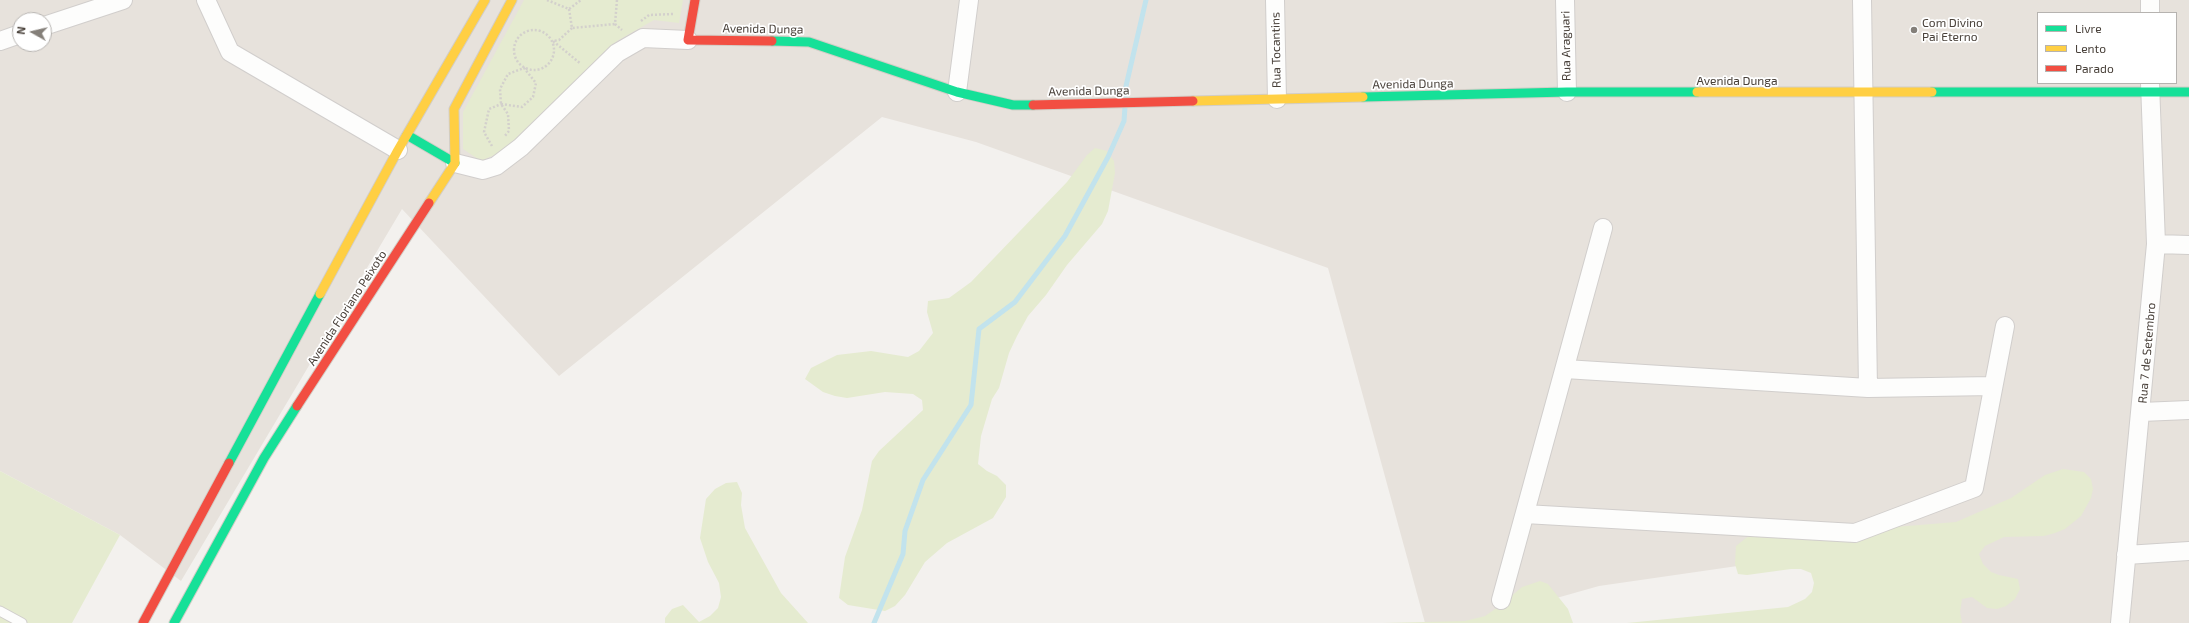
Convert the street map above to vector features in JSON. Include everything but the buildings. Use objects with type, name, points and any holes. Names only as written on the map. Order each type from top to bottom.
[{"type":"street","points":[[52,23],[123,0]]},
{"type":"street","points":[[206,0],[230,52],[402,143],[455,163],[483,170],[496,166],[521,147],[617,53],[643,38],[688,40],[695,0]]},
{"type":"street","name":"Avenida Floriano Peixoto","points":[[143,623],[175,571],[402,143],[485,0]]},
{"type":"street","points":[[455,163],[454,109],[512,0]]},
{"type":"street","points":[[957,92],[969,0]]},
{"type":"street","name":"Rua Tocantins","points":[[1275,0],[1277,99]]},
{"type":"street","name":"Rua Araguari","points":[[1565,0],[1567,92]]},
{"type":"street","points":[[1862,0],[1868,388]]},
{"type":"street","points":[[2150,0],[2150,12]]},
{"type":"street","points":[[0,41],[12,37]]},
{"type":"street","name":"Avenida Dunga","points":[[688,40],[809,42],[957,92],[1013,104],[1137,103],[1567,92],[1864,93],[2150,87],[2189,92]]},
{"type":"street","name":"Rua 7 de Setembro","points":[[2120,623],[2156,244],[2150,87]]},
{"type":"street","name":"Avenida Floriano Peixoto","points":[[174,623],[193,580],[261,456],[455,163]]},
{"type":"street","points":[[1501,600],[1603,228]]},
{"type":"street","points":[[2156,244],[2189,245]]},
{"type":"street","points":[[1525,514],[1855,533],[1974,488],[2005,326]]},
{"type":"street","points":[[1565,369],[1868,388],[1993,386]]},
{"type":"street","points":[[2141,412],[2189,410]]},
{"type":"street","points":[[2126,555],[2189,551]]},
{"type":"lane","points":[[0,611],[22,623]]},
{"type":"path","points":[[547,0],[569,9]]},
{"type":"path","points":[[569,9],[581,0]]},
{"type":"path","points":[[615,24],[617,0]]},
{"type":"path","points":[[569,9],[572,28]]},
{"type":"path","points":[[636,24],[649,15],[672,16],[674,10]]},
{"type":"path","points":[[553,42],[559,40],[572,28],[615,24],[624,32]]},
{"type":"path","points":[[496,144],[491,146],[484,132],[489,109],[502,104],[522,107],[533,97],[536,83],[524,68],[515,57],[513,50],[516,40],[520,34],[530,29],[537,29],[549,35],[553,42],[555,49],[553,58],[549,64],[541,69],[534,70],[524,68],[508,74],[500,89],[502,104],[508,114],[509,130],[500,141]]},
{"type":"path","points":[[553,42],[583,65]]},
{"type":"shaded area","points":[[0,0],[2189,0],[2189,623],[1932,623],[1952,535],[1599,586],[1468,623],[1425,623],[1328,268],[976,142],[882,117],[559,376],[402,209],[181,581],[120,535],[0,471]]},
{"type":"green space","points":[[524,0],[683,0],[679,23],[654,20],[617,41],[503,151],[481,161],[463,149],[463,112]]},
{"type":"green space","points":[[1095,148],[1107,151],[1114,161],[1115,173],[1108,211],[1102,224],[1067,265],[1046,295],[1028,316],[1009,353],[999,388],[992,399],[981,436],[978,464],[997,476],[1006,485],[1006,497],[993,518],[947,543],[925,562],[905,595],[895,606],[885,611],[848,605],[839,598],[845,557],[862,510],[872,461],[879,451],[923,410],[922,400],[913,394],[885,392],[847,398],[835,396],[823,392],[805,379],[811,368],[837,355],[871,351],[908,357],[919,351],[933,333],[927,312],[928,301],[949,298],[971,282],[1067,182],[1087,155]]},
{"type":"green space","points":[[2063,469],[2084,472],[2091,479],[2093,489],[2091,498],[2081,516],[2065,529],[2055,533],[2044,536],[2004,537],[1985,546],[1979,554],[1983,564],[1991,572],[2018,579],[2020,589],[2015,599],[2006,606],[1997,609],[1987,608],[1972,597],[1962,599],[1960,612],[1962,623],[1627,623],[1788,607],[1805,599],[1812,592],[1814,583],[1811,573],[1801,569],[1747,575],[1738,574],[1735,564],[1736,546],[1746,538],[1763,530],[1895,527],[1956,522],[2011,498],[2045,475]]},
{"type":"green space","points":[[0,471],[120,535],[72,623],[0,623]]},
{"type":"green space","points":[[737,482],[742,493],[741,505],[745,528],[781,593],[808,623],[665,623],[665,618],[672,609],[683,605],[699,622],[710,616],[718,608],[721,597],[719,583],[708,562],[700,538],[706,499],[715,489],[726,483]]},
{"type":"green space","points":[[1540,581],[1548,584],[1568,609],[1573,623],[1382,623],[1465,621],[1485,616],[1501,605],[1522,587]]},
{"type":"waterway","points":[[1125,97],[1126,86],[1146,0]]},
{"type":"waterway","points":[[874,623],[903,554],[905,531],[923,480],[971,405],[979,329],[1015,302],[1065,236],[1108,157],[1124,121],[1125,107]]},
{"type":"traffic: fast","points":[[772,41],[809,42],[957,92],[1013,105],[1033,105]]},
{"type":"traffic: fast","points":[[1363,97],[1567,92],[1697,92]]},
{"type":"traffic: fast","points":[[1932,92],[2189,92]]},
{"type":"traffic: fast","points":[[407,135],[455,163]]},
{"type":"traffic: fast","points":[[229,463],[320,294]]},
{"type":"traffic: fast","points":[[174,623],[264,458],[297,406]]},
{"type":"traffic: slow","points":[[320,294],[398,150],[485,0]]},
{"type":"traffic: slow","points":[[429,203],[455,163],[454,109],[512,0]]},
{"type":"traffic: slow","points":[[1697,92],[1932,92]]},
{"type":"traffic: slow","points":[[1193,101],[1363,97]]},
{"type":"traffic: jam","points":[[695,0],[688,40],[772,41]]},
{"type":"traffic: jam","points":[[1033,105],[1193,101]]},
{"type":"traffic: jam","points":[[297,406],[429,203]]},
{"type":"traffic: jam","points":[[143,623],[229,463]]},
{"type":"place","name":"Com Divino Pai Eterno","points":[[1914,30]]}]
